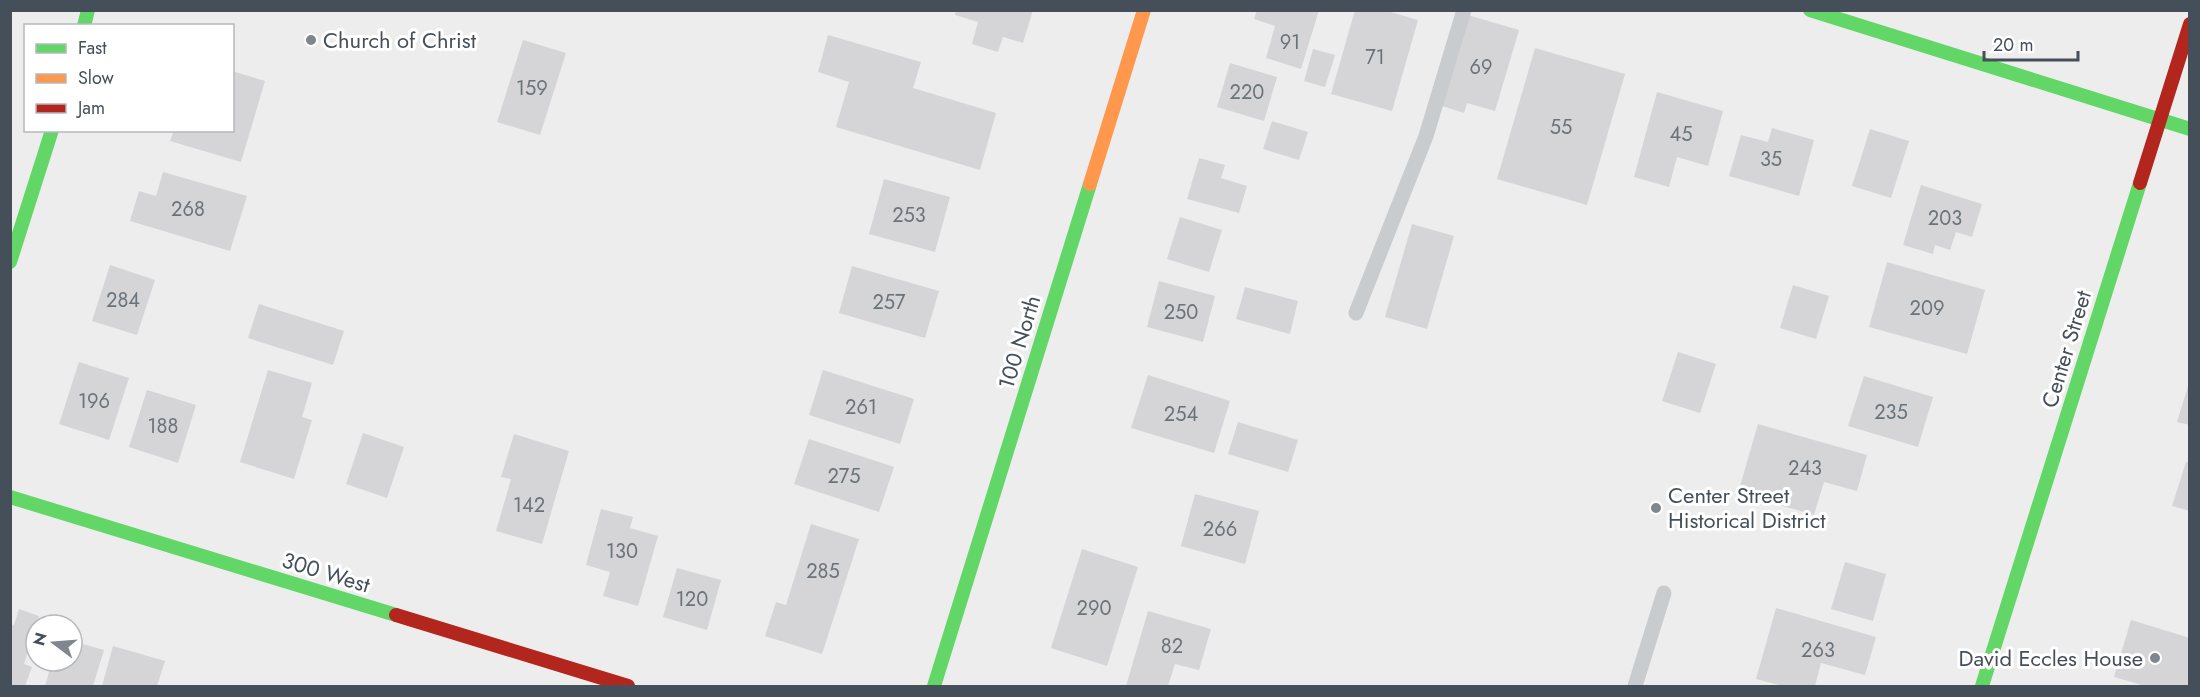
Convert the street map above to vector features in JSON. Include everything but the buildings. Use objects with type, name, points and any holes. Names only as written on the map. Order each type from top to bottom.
[{"type":"main road","name":"100 North","points":[[934,687],[1144,10]]},
{"type":"main road","points":[[1810,10],[2190,129]]},
{"type":"main road","name":"Center Street","points":[[1982,687],[2190,24]]},
{"type":"main road","points":[[10,262],[51,132]]},
{"type":"main road","name":"300 West","points":[[10,497],[628,687]]},
{"type":"lane","points":[[1356,313],[1426,136],[1464,10]]},
{"type":"lane","points":[[1635,687],[1664,592]]},
{"type":"traffic: fast","points":[[84,24],[88,10]]},
{"type":"traffic: fast","points":[[1810,10],[2190,129]]},
{"type":"traffic: fast","points":[[10,262],[51,132]]},
{"type":"traffic: fast","points":[[1982,686],[2140,183]]},
{"type":"traffic: fast","points":[[934,686],[1090,184]]},
{"type":"traffic: fast","points":[[10,497],[396,615]]},
{"type":"traffic: slow","points":[[1090,184],[1144,10]]},
{"type":"traffic: jam","points":[[2140,183],[2190,24]]},
{"type":"traffic: jam","points":[[396,615],[628,686]]},
{"type":"place","name":"Church of Christ","points":[[311,40]]},
{"type":"place","name":"Center Street Historical District","points":[[1656,508]]},
{"type":"place","name":"David Eccles House","points":[[2155,658]]}]
